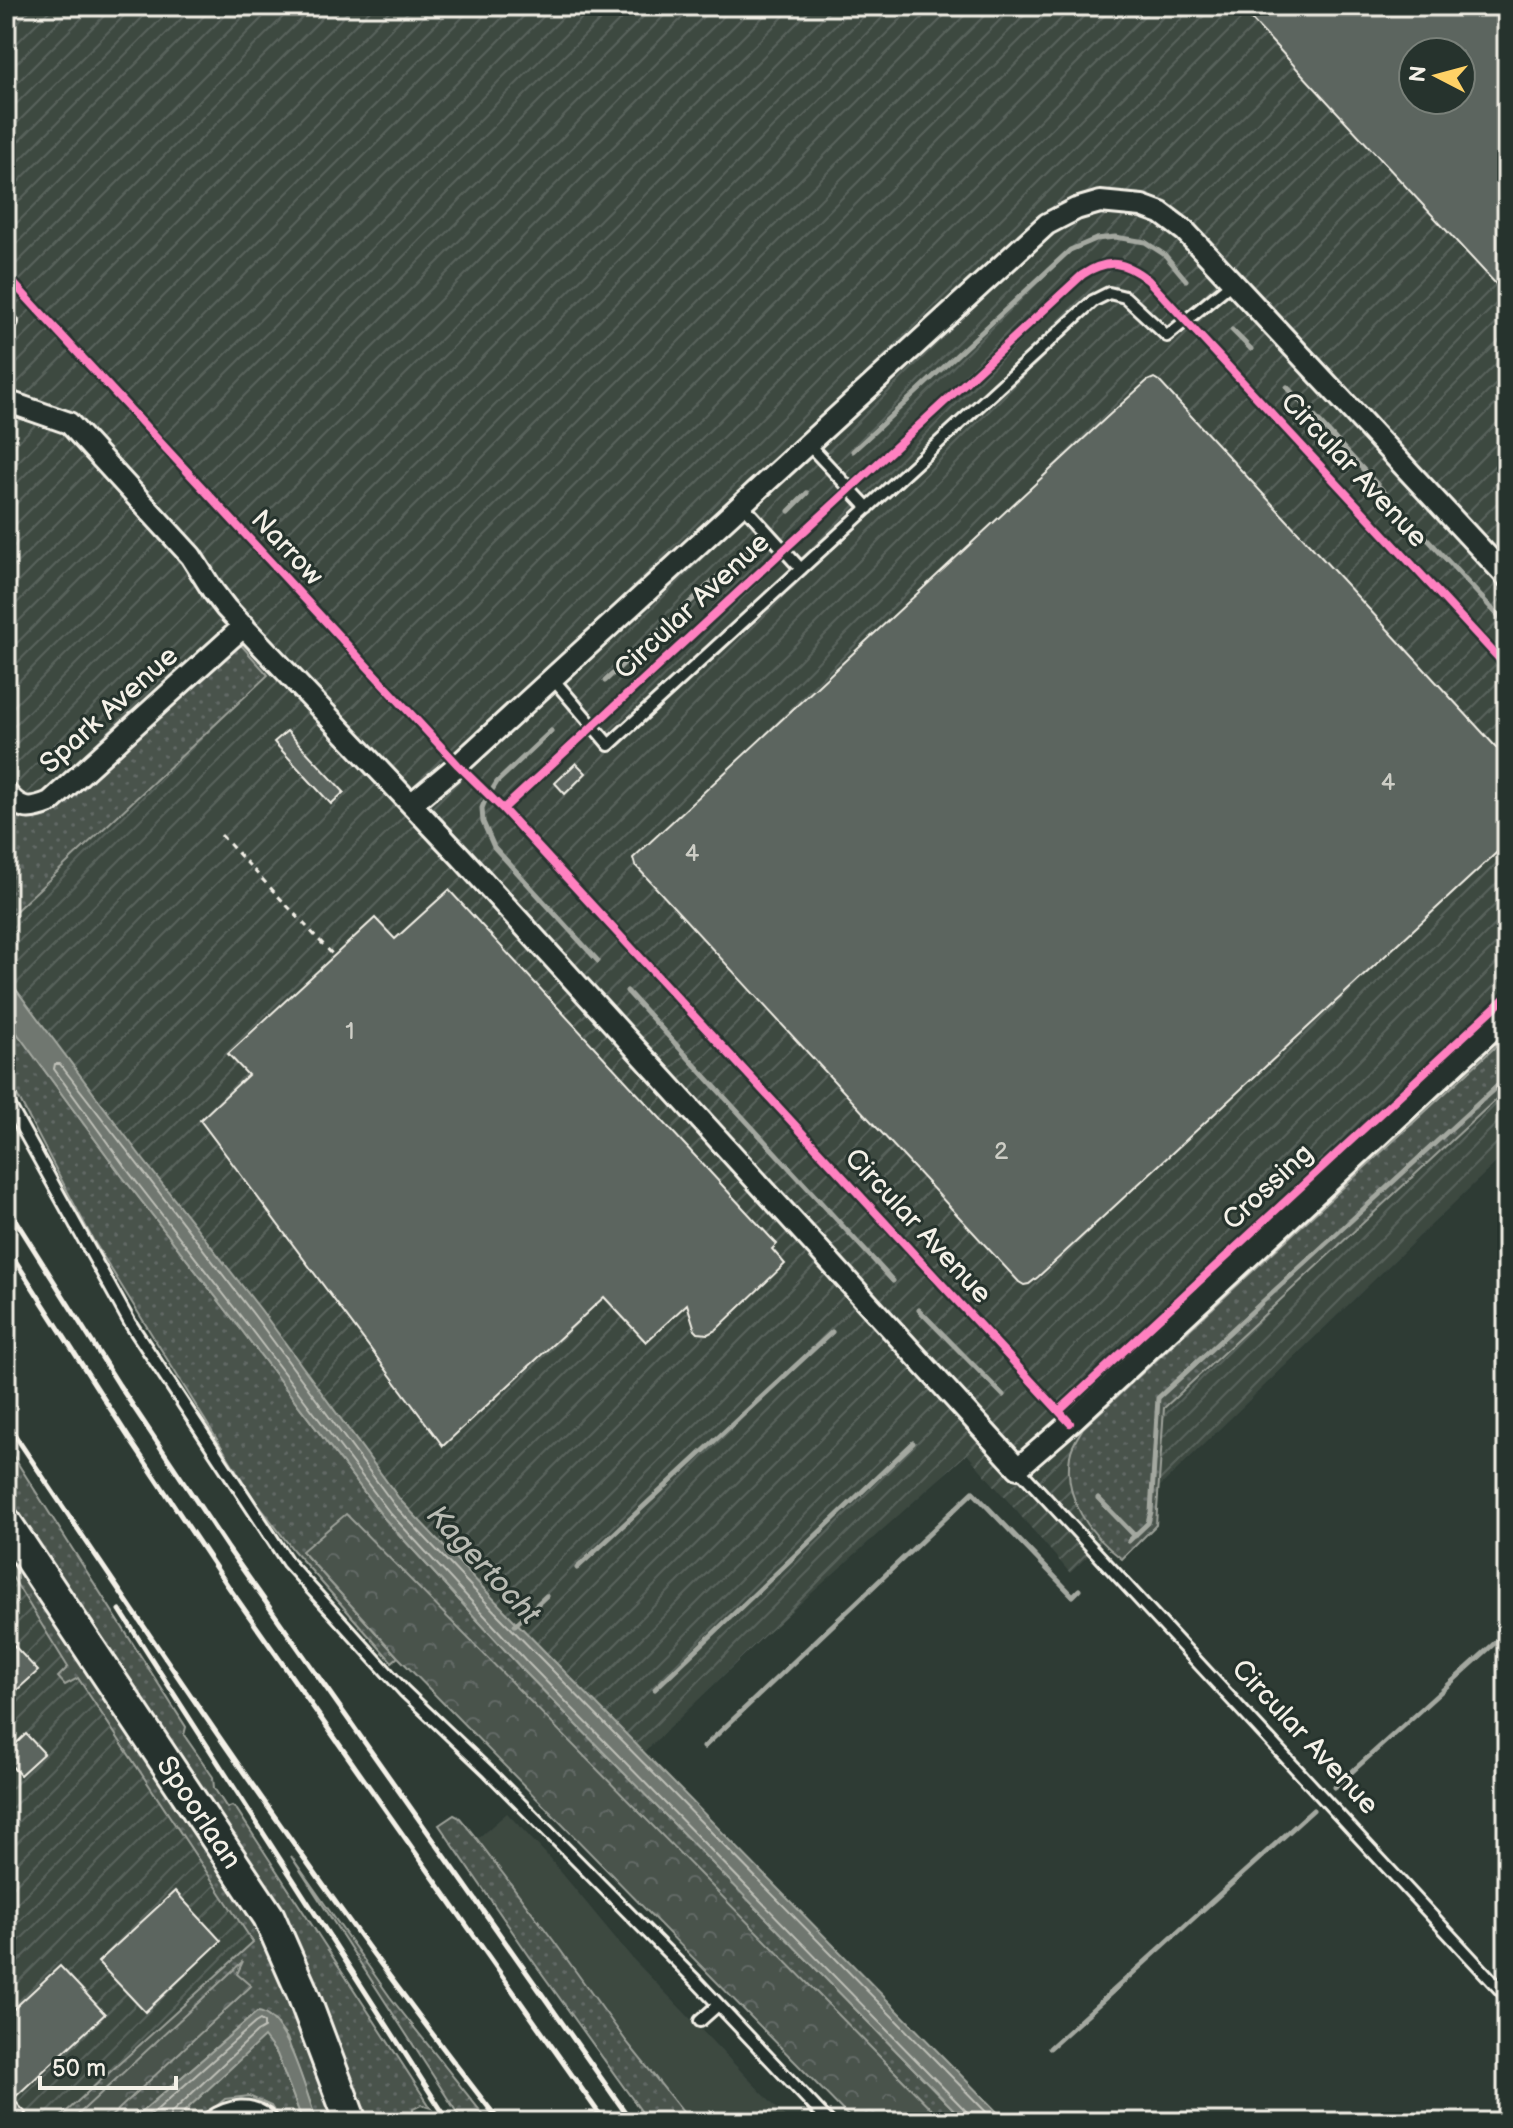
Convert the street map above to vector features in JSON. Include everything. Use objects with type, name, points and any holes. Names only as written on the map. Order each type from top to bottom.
[{"type":"main road","name":"Spoorlaan","points":[[6,1523],[269,1917],[302,1992],[351,2122]]},
{"type":"street","name":"Circular Avenue","points":[[1018,1468],[411,804],[553,679],[1047,224],[1076,209],[1100,202],[1142,206],[1161,213],[1185,231],[1507,577]]},
{"type":"street","points":[[6,401],[69,423],[191,556],[213,591],[244,626],[411,804]]},
{"type":"street","name":"Spark Avenue","points":[[6,793],[19,806],[34,808],[50,802],[244,626]]},
{"type":"street","name":"Crossing","points":[[1018,1468],[1507,1016]]},
{"type":"street","points":[[212,2122],[225,2113],[248,2111],[268,2122]]},
{"type":"lane","points":[[553,679],[609,745],[1093,301],[1109,293],[1125,297],[1167,336],[1233,282]]},
{"type":"lane","points":[[808,444],[868,508]]},
{"type":"lane","points":[[742,504],[801,569]]},
{"type":"lane","points":[[6,1099],[130,1323],[288,1563],[404,1691],[489,1772],[829,2122]]},
{"type":"lane","name":"Circular Avenue","points":[[1018,1468],[1507,1997]]},
{"type":"lane","points":[[700,2021],[718,2005]]},
{"type":"path","points":[[221,835],[334,956]]},
{"type":"shaded area","points":[[6,6],[1507,6],[1507,1152],[1070,1573],[967,1454],[765,1635],[629,1767],[391,1499],[6,997]]},
{"type":"shaded area","points":[[6,1528],[213,1840],[299,1999],[351,2122],[6,2122]]},
{"type":"shaded area","points":[[507,1813],[546,1854],[632,1958],[790,2122],[691,2122],[626,2041],[477,1839]]},
{"type":"green space","points":[[236,646],[242,646],[268,675],[6,920],[6,812],[28,819],[50,815]]},
{"type":"green space","points":[[6,1018],[122,1176],[384,1518],[524,1671],[966,2122],[944,2122],[769,1945],[302,1551],[398,1657],[392,1662],[294,1551],[254,1499],[93,1240],[6,1074]]},
{"type":"green space","points":[[1507,1036],[1507,1089],[1164,1408],[1156,1525],[1122,1559],[1099,1539],[1081,1515],[1075,1501],[1069,1472],[1071,1452],[1083,1428]]},
{"type":"green space","points":[[6,1445],[186,1727],[184,1735],[213,1777],[214,1788],[227,1808],[232,1806],[237,1810],[431,2108],[421,2105],[413,2109],[413,2120],[365,2122],[319,1996],[58,1576],[6,1499]]},
{"type":"green space","points":[[346,1514],[944,2122],[854,2122],[398,1657],[302,1551]]},
{"type":"green space","points":[[6,1545],[221,1864],[277,1965],[339,2122],[317,2122],[287,2038],[274,2020],[257,2012],[130,2122],[55,2122],[253,1942],[78,1678],[65,1685],[58,1677],[68,1667],[6,1567]]},
{"type":"green space","points":[[454,1815],[477,1839],[626,2041],[691,2122],[649,2122],[439,1825]]},
{"type":"green space","points":[[291,1856],[390,1997],[489,2122],[463,2122]]},
{"type":"green space","points":[[243,1961],[237,1974],[251,1986],[105,2122],[70,2122]]},
{"type":"green space","points":[[264,2036],[277,2054],[303,2122],[281,2122],[271,2106],[249,2096],[225,2099],[197,2122],[173,2122]]},
{"type":"water","points":[[6,976],[261,1310],[401,1501],[504,1610],[1007,2122],[966,2122],[524,1671],[384,1518],[122,1176],[6,1018]]},
{"type":"water","points":[[257,2012],[268,2016],[287,2041],[317,2122],[303,2122],[277,2054],[264,2037],[173,2122],[130,2122]]},
{"type":"building","points":[[1239,6],[1507,6],[1507,296]]},
{"type":"building","points":[[1154,378],[1507,759],[1507,843],[1038,1277],[1024,1285],[635,865],[633,858],[1107,417]]},
{"type":"building","points":[[287,731],[344,792],[331,804],[274,742]]},
{"type":"building","points":[[576,763],[586,773],[565,794],[555,783]]},
{"type":"building","points":[[449,890],[777,1244],[772,1249],[785,1264],[716,1330],[708,1334],[695,1330],[687,1304],[646,1342],[604,1297],[443,1446],[200,1120],[248,1075],[228,1054],[336,954],[375,918],[395,939]]},
{"type":"building","points":[[6,1637],[38,1671],[6,1700]]},
{"type":"building","points":[[26,1734],[44,1753],[20,1775],[6,1760],[6,1753]]},
{"type":"building","points":[[175,1891],[221,1941],[145,2012],[98,1962]]},
{"type":"building","points":[[60,1966],[105,2014],[13,2099],[26,2113],[16,2122],[6,2122],[6,2016]]},
{"type":"waterway","points":[[853,451],[1070,250],[1096,239],[1115,237],[1145,242],[1165,255],[1186,280]]},
{"type":"waterway","points":[[1232,330],[1251,349]]},
{"type":"waterway","points":[[1287,387],[1507,625]]},
{"type":"waterway","points":[[789,511],[807,493]]},
{"type":"waterway","points":[[605,681],[745,551]]},
{"type":"waterway","points":[[551,731],[497,782],[482,808],[483,822],[494,847],[598,961]]},
{"type":"waterway","points":[[627,991],[893,1281]]},
{"type":"waterway","points":[[1129,1541],[1148,1523],[1151,1512],[1158,1398],[1507,1077]]},
{"type":"waterway","points":[[919,1310],[1003,1395]]},
{"type":"waterway","points":[[577,1568],[832,1332]]},
{"type":"waterway","points":[[655,1689],[913,1443]]},
{"type":"waterway","points":[[704,1747],[973,1492],[1073,1596],[1079,1590]]},
{"type":"waterway","points":[[1098,1498],[1135,1536]]},
{"type":"waterway","name":"Kagertocht","points":[[515,1625],[546,1596]]},
{"type":"waterway","points":[[1335,1787],[1507,1632]]},
{"type":"waterway","points":[[1050,2048],[1313,1810]]},
{"type":"railway","points":[[6,1205],[119,1385],[227,1547],[632,2122]]},
{"type":"railway","points":[[6,1246],[230,1589],[605,2122]]},
{"type":"railway","points":[[6,1422],[308,1864],[500,2122]]},
{"type":"railway","points":[[120,1610],[449,2122]]},
{"type":"cycle path","points":[[503,809],[1082,275],[1108,264],[1131,269],[1148,280],[1507,667]]},
{"type":"cycle path","name":"Narrow","points":[[6,275],[1070,1423]]},
{"type":"cycle path","points":[[1059,1411],[1507,996]]}]
